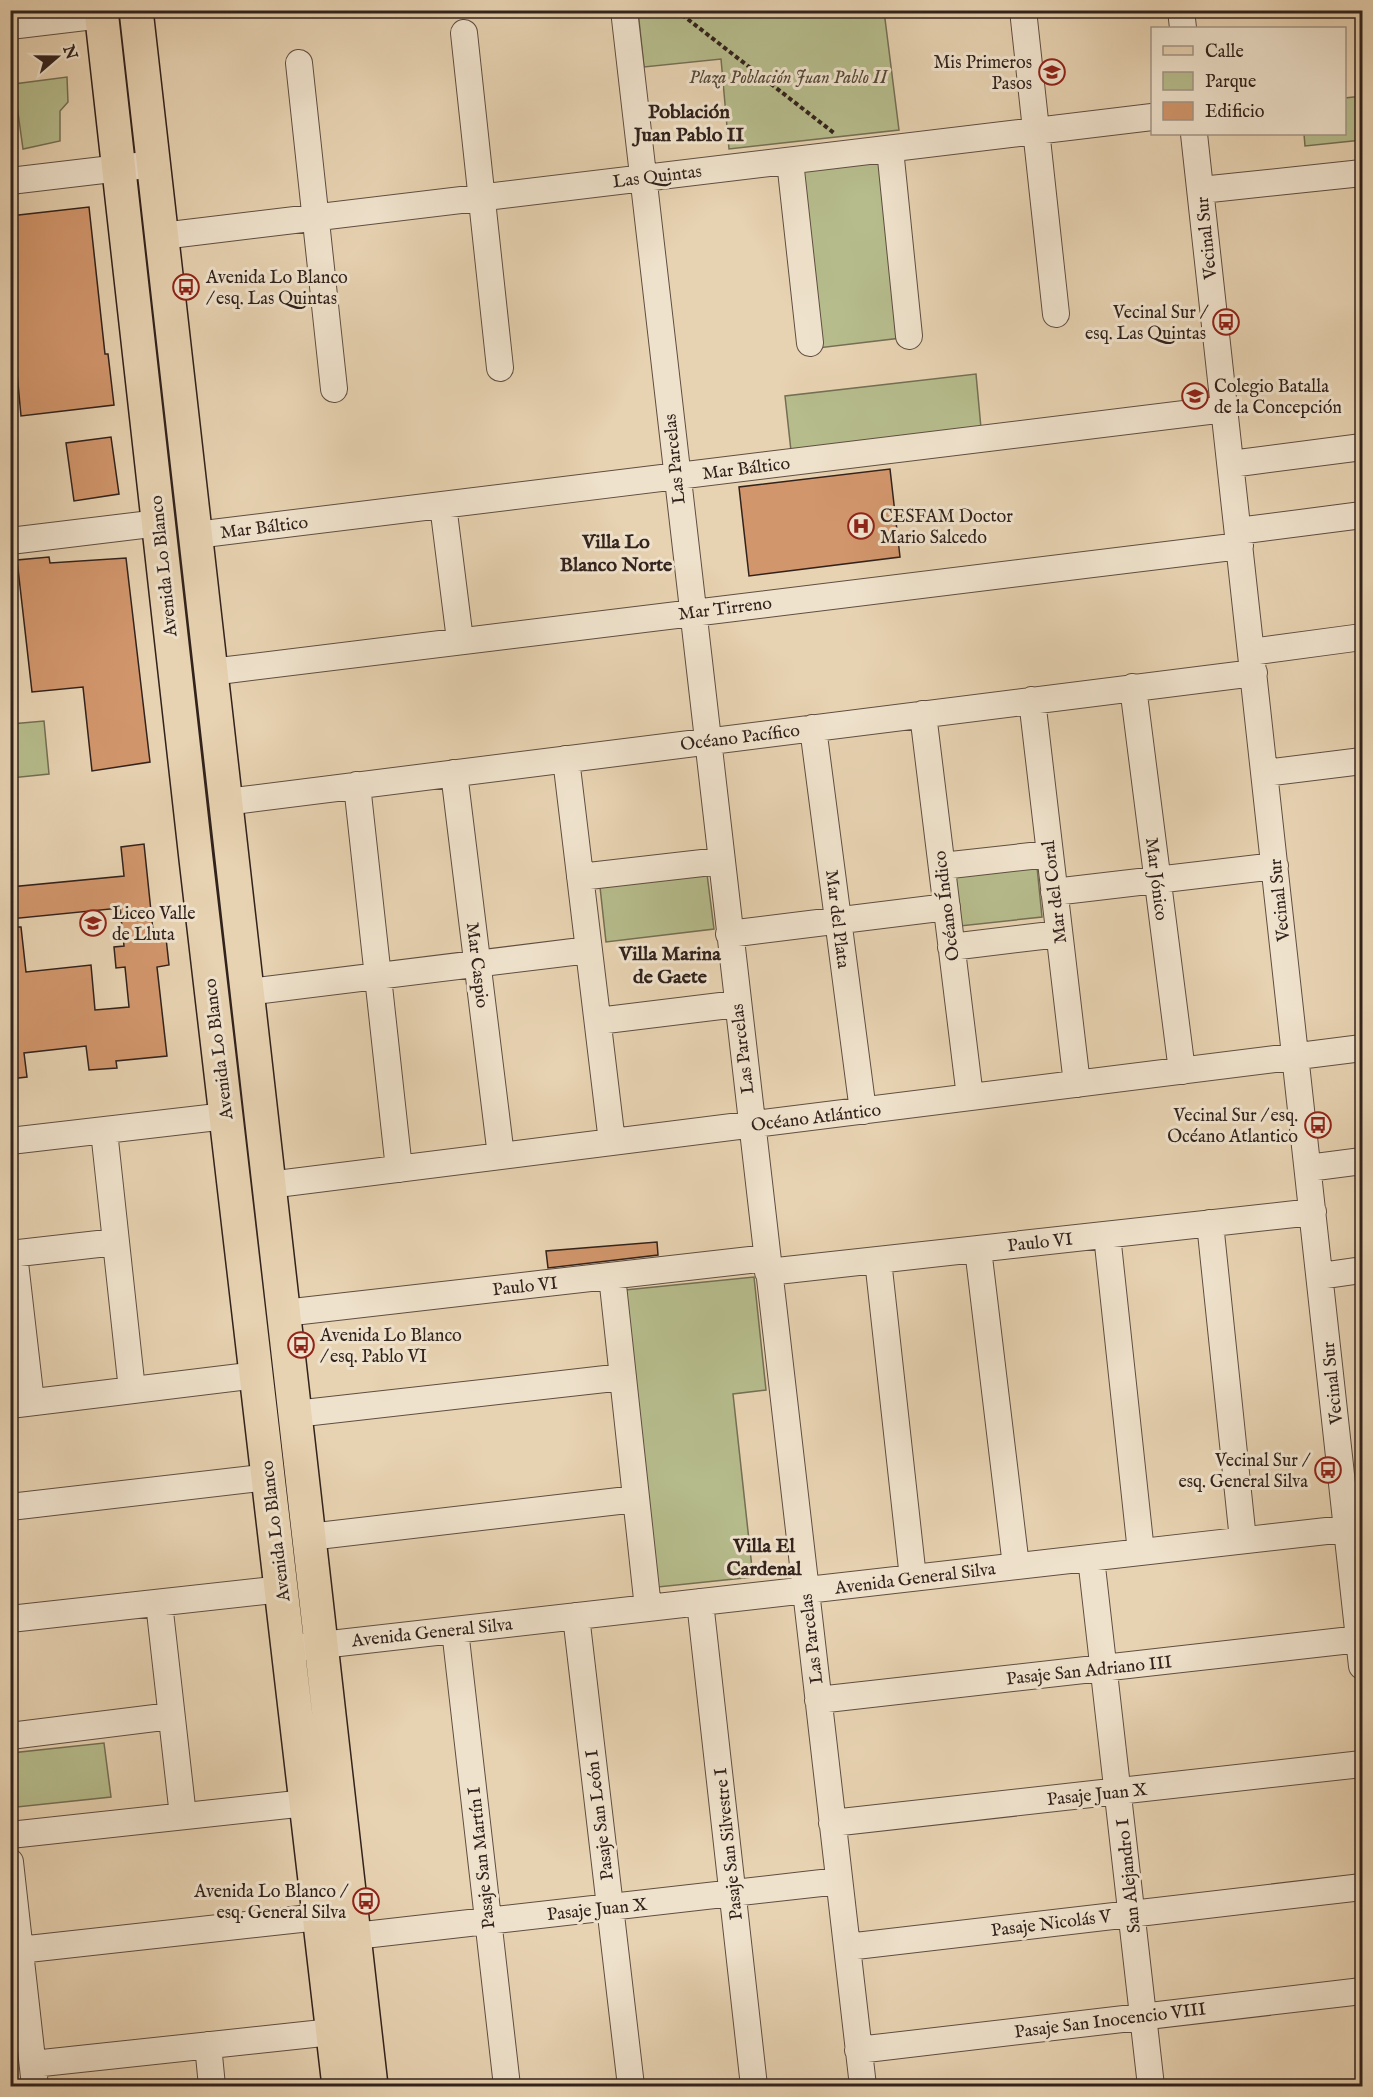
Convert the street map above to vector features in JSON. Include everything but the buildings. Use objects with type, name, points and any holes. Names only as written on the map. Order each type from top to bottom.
[{"type":"main road","name":"Avenida Lo Blanco","points":[[136,10],[372,2086]]},
{"type":"main road","name":"Avenida Lo Blanco","points":[[102,13],[196,860],[339,2086]]},
{"type":"main road","points":[[196,860],[232,855]]},
{"type":"street","name":"Las Parcelas","points":[[624,10],[706,741],[863,2086]]},
{"type":"street","points":[[1023,10],[1056,314]]},
{"type":"street","points":[[1181,10],[1183,27]]},
{"type":"street","points":[[10,26],[102,13]]},
{"type":"street","points":[[464,33],[500,368]]},
{"type":"street","points":[[299,63],[334,389]]},
{"type":"street","name":"Las Quintas","points":[[162,236],[1151,117]]},
{"type":"street","name":"Vecinal Sur","points":[[1194,135],[1320,1276],[1355,1528],[1362,1666]]},
{"type":"street","points":[[890,149],[909,336]]},
{"type":"street","points":[[790,161],[810,343]]},
{"type":"street","points":[[10,181],[154,164]]},
{"type":"street","points":[[1201,190],[1362,173]]},
{"type":"street","name":"Mar Báltico","points":[[196,535],[1225,409]]},
{"type":"street","points":[[1231,464],[1362,447]]},
{"type":"street","points":[[442,505],[460,640]]},
{"type":"street","name":"Mar Tirreno","points":[[211,672],[692,612],[1239,539],[1362,515]]},
{"type":"street","points":[[10,541],[159,523]]},
{"type":"street","name":"Océano Pacífico","points":[[226,802],[1133,687],[1362,638]]},
{"type":"street","name":"Mar Jónico","points":[[1133,687],[1182,1071]]},
{"type":"street","name":"Mar del Coral","points":[[1032,700],[1077,1084]]},
{"type":"street","name":"Océano Índico","points":[[923,714],[970,1097]]},
{"type":"street","name":"Mar del Plata","points":[[813,728],[863,1111]]},
{"type":"street","points":[[566,759],[612,1142]]},
{"type":"street","points":[[1265,773],[1362,760]]},
{"type":"street","name":"Mar Caspio","points":[[454,773],[501,1156]]},
{"type":"street","points":[[357,785],[399,1169]]},
{"type":"street","points":[[942,866],[1049,854]]},
{"type":"street","points":[[580,877],[720,861]]},
{"type":"street","points":[[1054,892],[1275,866]]},
{"type":"street","points":[[729,934],[947,907]]},
{"type":"street","points":[[951,946],[1059,934]]},
{"type":"street","points":[[248,992],[589,950]]},
{"type":"street","points":[[598,1021],[737,1004]]},
{"type":"street","name":"Océano Atlántico","points":[[269,1185],[1362,1048]]},
{"type":"street","points":[[10,1141],[226,1116]]},
{"type":"street","points":[[104,1131],[132,1390]]},
{"type":"street","points":[[1308,1168],[1362,1161]]},
{"type":"street","name":"Paulo VI","points":[[284,1313],[612,1276],[878,1260],[1313,1212]]},
{"type":"street","points":[[1210,1223],[1243,1540]]},
{"type":"street","points":[[1107,1235],[1141,1552]]},
{"type":"street","points":[[116,1242],[12,1254],[21,1403],[256,1375]]},
{"type":"street","points":[[978,1249],[1016,1566]]},
{"type":"street","points":[[878,1260],[913,1578]]},
{"type":"street","points":[[1320,1276],[1362,1270]]},
{"type":"street","points":[[612,1276],[648,1608]]},
{"type":"street","points":[[296,1414],[623,1377]]},
{"type":"street","points":[[10,1507],[269,1477]]},
{"type":"street","points":[[309,1537],[636,1499]]},
{"type":"street","name":"Avenida General Silva","points":[[289,1648],[1355,1528]]},
{"type":"street","name":"San Alejandro I","points":[[1092,1558],[1151,2086]]},
{"type":"street","points":[[10,1619],[282,1589]]},
{"type":"street","name":"Pasaje San Silvestre I","points":[[700,1602],[754,2086]]},
{"type":"street","points":[[159,1603],[183,1816]]},
{"type":"street","name":"Pasaje San León I","points":[[576,1616],[631,2086]]},
{"type":"street","name":"Pasaje San Martín I","points":[[455,1630],[507,2086]]},
{"type":"street","name":"Pasaje San Adriano III","points":[[818,1700],[1360,1639]]},
{"type":"street","points":[[10,1736],[171,1716]]},
{"type":"street","name":"Pasaje Juan X","points":[[832,1823],[1362,1764]]},
{"type":"street","points":[[10,1835],[306,1803]]},
{"type":"street","points":[[10,1862],[15,1951],[34,2075],[208,2045],[332,2032]]},
{"type":"street","name":"Pasaje Juan X","points":[[355,1936],[839,1881]]},
{"type":"street","name":"Pasaje Nicolás V","points":[[847,1947],[1362,1887]]},
{"type":"street","points":[[15,1951],[319,1917]]},
{"type":"street","name":"Pasaje San Inocencio VIII","points":[[858,2050],[1362,1991]]},
{"type":"street","points":[[208,2045],[212,2086]]},
{"type":"path","points":[[676,10],[778,87],[858,153]]},
{"type":"green space","name":"Plaza Población Juan Pablo II","points":[[638,11],[884,11],[899,130],[729,149],[721,59],[644,67]]},
{"type":"green space","points":[[67,77],[68,102],[60,111],[60,141],[23,149],[14,84]]},
{"type":"green space","points":[[1362,96],[1362,140],[1305,146],[1304,135],[1346,135],[1346,98]]},
{"type":"green space","points":[[880,162],[901,338],[818,348],[798,172]]},
{"type":"green space","points":[[976,374],[981,428],[791,451],[785,396]]},
{"type":"green space","points":[[44,721],[49,774],[11,778],[11,724]]},
{"type":"green space","points":[[1037,867],[1042,917],[960,926],[954,876]]},
{"type":"green space","points":[[707,874],[714,929],[606,942],[600,887]]},
{"type":"green space","points":[[754,1277],[766,1390],[733,1394],[753,1577],[658,1587],[625,1290]]},
{"type":"green space","points":[[104,1743],[111,1797],[17,1807],[11,1753]]},
{"type":"place","name":"Mis Primeros Pasos","points":[[1052,72]]},
{"type":"place","name":"Avenida Lo Blanco / esq. Las Quintas","points":[[186,287]]},
{"type":"place","name":"Vecinal Sur / esq. Las Quintas","points":[[1226,322]]},
{"type":"place","name":"Colegio Batalla de la Concepción","points":[[1195,396]]},
{"type":"place","name":"CESFAM Doctor Mario Salcedo","points":[[861,526]]},
{"type":"place","name":"Liceo Valle de Lluta","points":[[93,923]]},
{"type":"place","name":"Vecinal Sur / esq. Océano Atlantico","points":[[1318,1125]]},
{"type":"place","name":"Avenida Lo Blanco / esq. Pablo VI","points":[[301,1345]]},
{"type":"place","name":"Vecinal Sur / esq. General Silva","points":[[1328,1470]]},
{"type":"place","name":"Avenida Lo Blanco / esq. General Silva","points":[[366,1901]]},
{"type":"district","name":"Población Juan Pablo II","points":[[689,122]]},
{"type":"district","name":"Villa Lo Blanco Norte","points":[[616,552]]},
{"type":"district","name":"Villa Marina de Gaete","points":[[670,964]]},
{"type":"district","name":"Villa El Cardenal","points":[[764,1556]]}]
